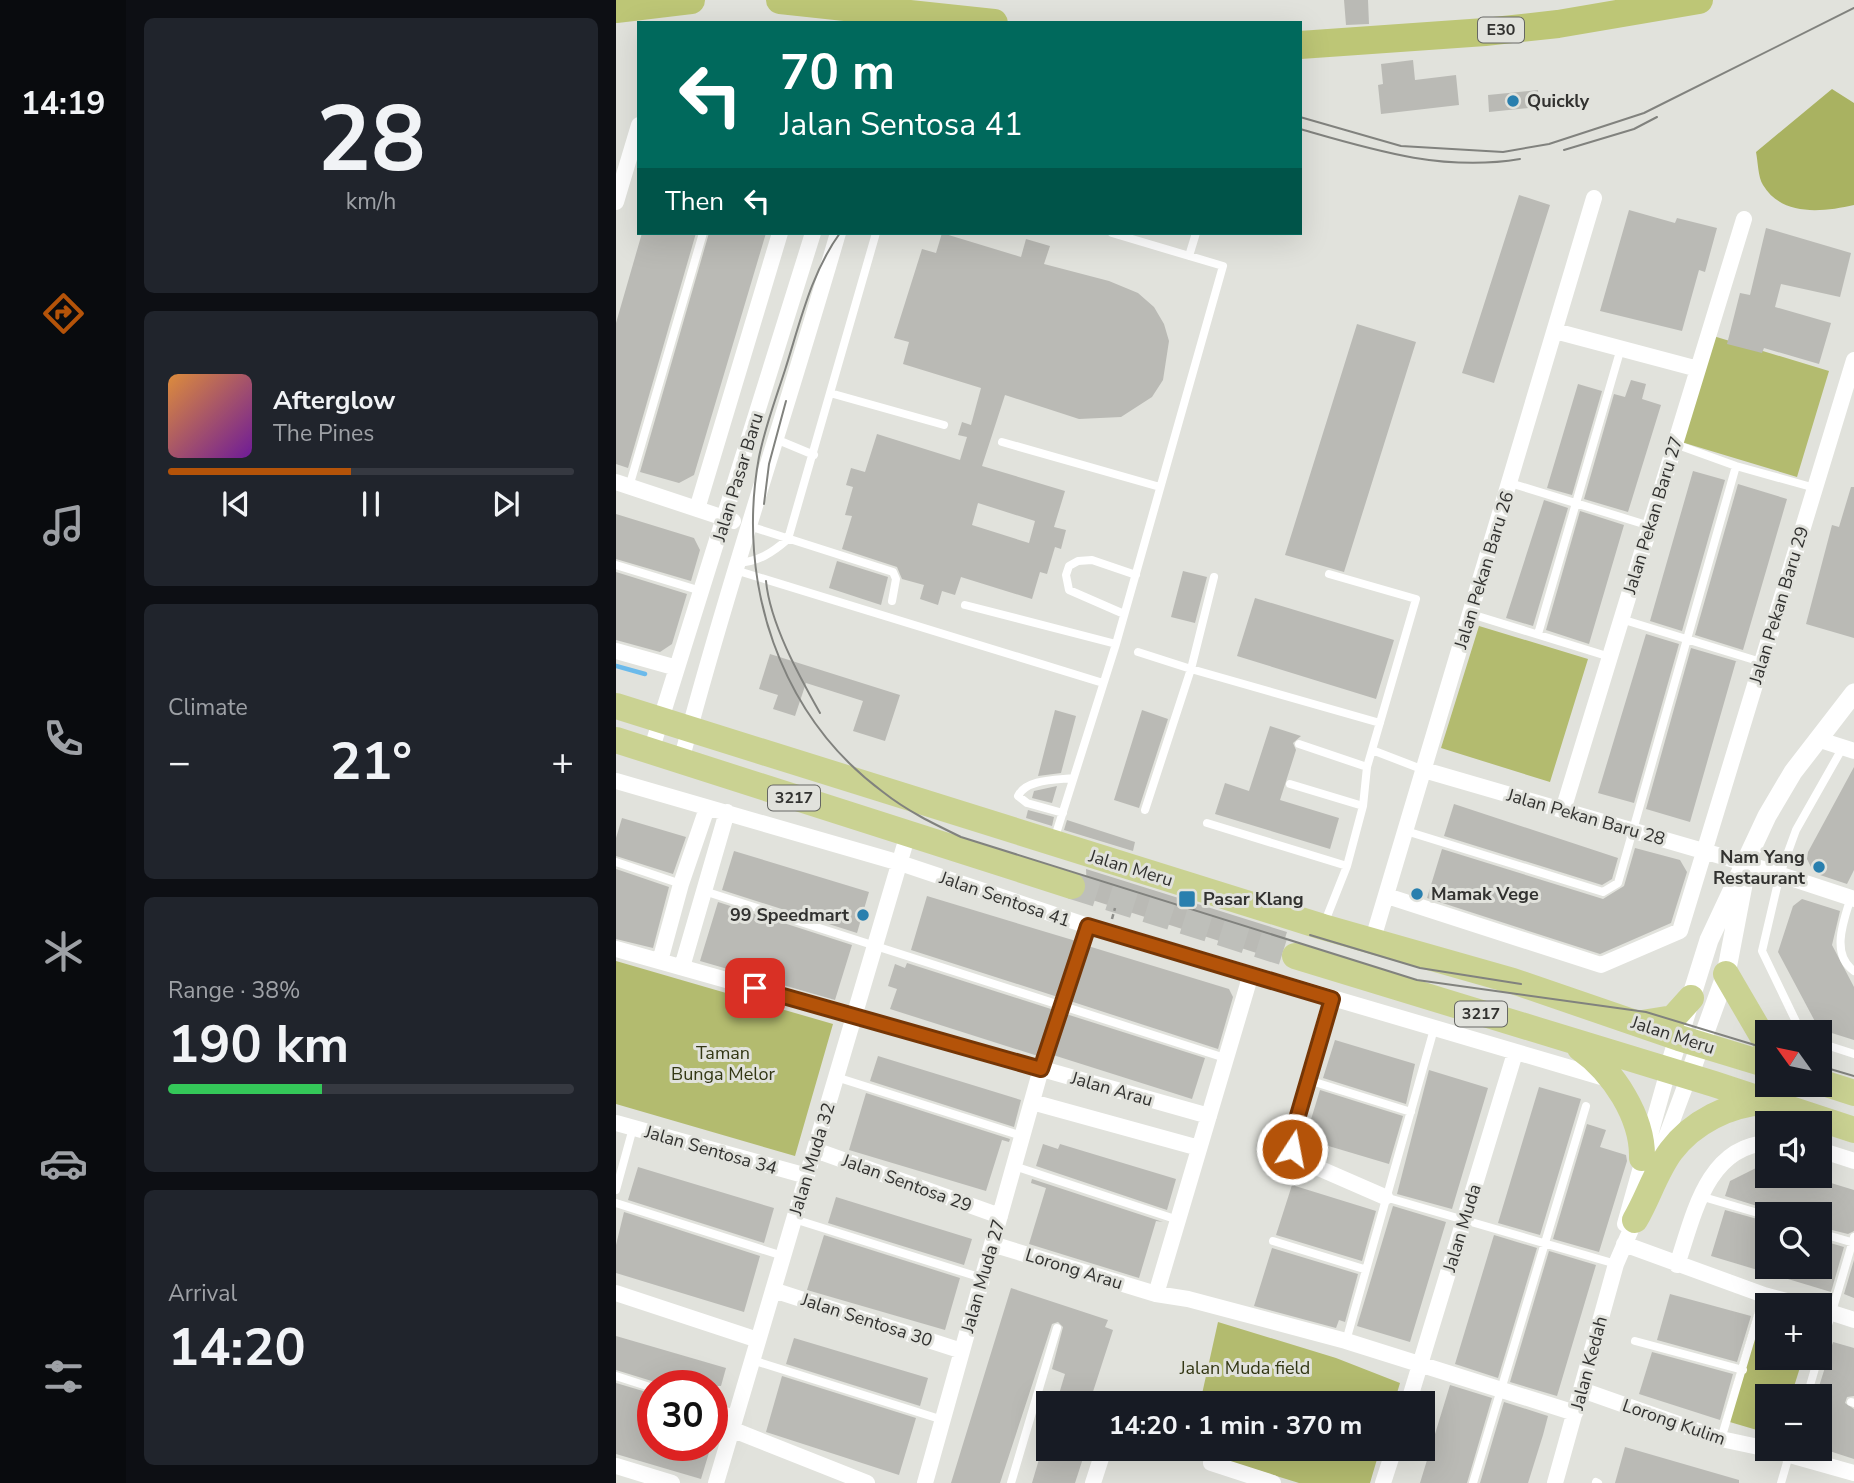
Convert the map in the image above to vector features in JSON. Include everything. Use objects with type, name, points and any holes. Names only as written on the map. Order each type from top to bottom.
[{"type":"highway","points":[[616,9],[691,0]]},
{"type":"highway","points":[[780,0],[975,21]]},
{"type":"highway","name":"E30","points":[[1302,45],[1508,30],[1699,0]]},
{"type":"highway","name":"Jalan Meru","points":[[616,706],[1323,927],[1513,981],[1689,1042],[1755,1061]]},
{"type":"highway","name":"Jalan Meru","points":[[616,740],[1072,886]]},
{"type":"highway","name":"Jalan Meru","points":[[1295,956],[1847,1128]]},
{"type":"highway","points":[[1726,974],[1755,1024]]},
{"type":"highway","points":[[1637,1023],[1674,1018],[1691,998]]},
{"type":"highway","points":[[1569,1040],[1597,1059],[1632,1112],[1643,1136],[1642,1158]]},
{"type":"highway","points":[[1832,1086],[1854,1093]]},
{"type":"highway","points":[[1635,1220],[1671,1152],[1689,1133],[1725,1110],[1768,1102],[1847,1128]]},
{"type":"street","points":[[616,202],[637,132]]},
{"type":"street","name":"Jalan Pekan Baru 26","points":[[1372,942],[1594,198]]},
{"type":"street","name":"Jalan Pekan Baru 27","points":[[1563,810],[1744,219]]},
{"type":"street","points":[[697,509],[779,235]]},
{"type":"street","name":"Jalan Pasar Baru","points":[[651,751],[812,235]]},
{"type":"street","points":[[681,761],[736,566],[778,440],[837,235]]},
{"type":"street","points":[[1555,331],[1698,369]]},
{"type":"street","name":"Jalan Pekan Baru 29","points":[[1387,896],[1601,965],[1680,930],[1853,368]]},
{"type":"street","points":[[623,485],[749,526]]},
{"type":"street","points":[[616,651],[677,668]]},
{"type":"street","points":[[1689,1042],[1691,998],[1709,940],[1748,864],[1768,816],[1793,772],[1854,693]]},
{"type":"street","points":[[1817,739],[1848,749]]},
{"type":"street","name":"Jalan Pekan Baru 28","points":[[1424,770],[1853,896]]},
{"type":"street","name":"Jalan Sentosa 41","points":[[616,781],[900,863],[1088,926],[1611,1080]]},
{"type":"street","points":[[660,961],[681,884],[707,808]]},
{"type":"street","points":[[682,967],[727,812]]},
{"type":"street","name":"Jalan Muda 32","points":[[716,1483],[908,834]]},
{"type":"street","points":[[1623,1244],[1635,1220],[1689,1042],[1726,974],[1748,864]]},
{"type":"street","name":"Jalan Arau","points":[[616,949],[1209,1116]]},
{"type":"street","points":[[1156,1294],[1251,974]]},
{"type":"street","points":[[1332,999],[1290,1143],[1295,1156],[1385,1197]]},
{"type":"street","name":"Jalan Muda","points":[[1412,1391],[1516,1053]]},
{"type":"street","name":"Jalan Muda 27","points":[[925,1483],[1041,1069]]},
{"type":"street","points":[[1623,1244],[1625,1215],[1642,1158],[1679,1074]]},
{"type":"street","name":"Jalan Arau","points":[[1032,1102],[1199,1148]]},
{"type":"street","name":"Jalan Sentosa 34","points":[[616,1123],[807,1176]]},
{"type":"street","points":[[1677,1265],[1700,1196],[1715,1169],[1736,1153],[1755,1147]]},
{"type":"street","name":"Jalan Sentosa 29","points":[[815,1150],[1000,1216]]},
{"type":"street","points":[[1832,1154],[1854,1160]]},
{"type":"street","name":"Lorong Arau","points":[[992,1244],[1156,1294],[1188,1299],[1346,1341],[1575,1413]]},
{"type":"street","points":[[1623,1244],[1758,1293]]},
{"type":"street","name":"Jalan Kedah","points":[[1555,1483],[1623,1244]]},
{"type":"street","name":"Jalan Sentosa 30","points":[[773,1290],[962,1351]]},
{"type":"street","points":[[616,1293],[758,1340]]},
{"type":"street","points":[[1832,1312],[1854,1320]]},
{"type":"street","name":"Lorong Kulim","points":[[1582,1390],[1721,1439],[1755,1446]]},
{"type":"street","points":[[734,1422],[867,1483]]},
{"type":"street","points":[[1093,1483],[1100,1461]]},
{"type":"street","points":[[1383,1483],[1390,1461]]},
{"type":"street","name":"Lorong Kulim","points":[[1819,1461],[1854,1473]]},
{"type":"street","points":[[1211,1462],[1273,1483]]},
{"type":"street","points":[[616,1466],[672,1483]]},
{"type":"lane","points":[[623,485],[702,235]]},
{"type":"lane","points":[[736,566],[774,552],[788,539],[875,235]]},
{"type":"lane","points":[[1053,844],[1116,644],[1223,265],[1119,235]]},
{"type":"lane","points":[[1189,256],[1195,235]]},
{"type":"lane","points":[[1538,634],[1621,348]]},
{"type":"lane","points":[[830,393],[944,425]]},
{"type":"lane","points":[[778,440],[814,455]]},
{"type":"lane","points":[[1002,442],[1160,487]]},
{"type":"lane","points":[[1675,444],[1735,466],[1815,488]]},
{"type":"lane","points":[[1406,831],[1603,892],[1618,883],[1735,466]]},
{"type":"lane","points":[[1510,483],[1650,526]]},
{"type":"lane","points":[[749,526],[893,572],[896,579],[892,601]]},
{"type":"lane","points":[[1124,614],[1069,590],[1066,575],[1069,566],[1085,559],[1136,575]]},
{"type":"lane","points":[[616,565],[701,591]]},
{"type":"lane","points":[[736,566],[1103,683]]},
{"type":"lane","points":[[1323,927],[1347,866],[1363,806],[1367,767],[1416,599],[1329,574]]},
{"type":"lane","points":[[1145,810],[1191,669],[1214,577]]},
{"type":"lane","points":[[965,605],[1116,644]]},
{"type":"lane","points":[[1471,614],[1609,657]]},
{"type":"lane","points":[[1621,619],[1761,662]]},
{"type":"lane","points":[[1138,653],[1380,723]]},
{"type":"lane","points":[[1299,744],[1367,767]]},
{"type":"lane","points":[[1795,1020],[1762,951],[1780,874],[1796,830],[1848,749]]},
{"type":"lane","points":[[1372,750],[1424,770]]},
{"type":"lane","points":[[1063,813],[1027,803],[1018,796],[1020,791],[1046,781],[1073,778]]},
{"type":"lane","points":[[1290,784],[1363,806]]},
{"type":"lane","points":[[1207,823],[1347,866]]},
{"type":"lane","points":[[616,862],[681,884]]},
{"type":"lane","points":[[704,891],[1225,1058]]},
{"type":"lane","points":[[1853,896],[1839,943],[1849,968],[1854,971]]},
{"type":"lane","points":[[1041,1069],[1088,926]]},
{"type":"lane","points":[[1346,1341],[1364,1269],[1434,1029]]},
{"type":"lane","points":[[1832,1047],[1854,1054]]},
{"type":"lane","points":[[836,1077],[1022,1136]]},
{"type":"lane","points":[[1308,1080],[1411,1112]]},
{"type":"lane","points":[[1473,1483],[1586,1106]]},
{"type":"lane","points":[[616,1190],[633,1128]]},
{"type":"lane","points":[[1014,1166],[1178,1220]]},
{"type":"lane","points":[[1700,1196],[1755,1212]]},
{"type":"lane","points":[[1385,1197],[1616,1264]]},
{"type":"lane","points":[[616,1203],[783,1256]]},
{"type":"lane","points":[[794,1219],[982,1278]]},
{"type":"lane","points":[[1832,1236],[1853,1241],[1832,1295]]},
{"type":"lane","points":[[1273,1241],[1364,1269]]},
{"type":"lane","points":[[1721,1439],[1755,1327]]},
{"type":"lane","points":[[1011,1483],[1057,1328]]},
{"type":"lane","points":[[1635,1341],[1743,1370]]},
{"type":"lane","points":[[752,1360],[943,1420]]},
{"type":"lane","points":[[616,1376],[637,1383]]},
{"type":"lane","points":[[728,1418],[734,1422]]},
{"type":"lane","points":[[1781,1483],[1787,1461]]},
{"type":"green space","points":[[1832,89],[1854,103],[1854,205],[1804,210],[1781,203],[1763,185],[1756,152]]},
{"type":"green space","points":[[1710,335],[1829,371],[1797,477],[1678,441]]},
{"type":"green space","points":[[1479,626],[1588,659],[1550,782],[1441,748]]},
{"type":"green space","name":"Taman Bunga Melor","points":[[616,961],[833,1024],[795,1156],[616,1104]]},
{"type":"green space","points":[[1755,1312],[1755,1370],[1799,1370],[1795,1384],[1755,1384],[1755,1429],[1723,1420]]},
{"type":"green space","name":"Jalan Muda field","points":[[1218,1322],[1336,1358],[1400,1383],[1398,1391],[1203,1391]]},
{"type":"green space","points":[[1228,1461],[1376,1461],[1370,1483],[1299,1483]]},
{"type":"building","points":[[1344,0],[1368,0],[1369,24],[1346,25]]},
{"type":"building","points":[[1413,60],[1415,80],[1456,75],[1459,105],[1381,114],[1378,85],[1383,84],[1381,64]]},
{"type":"building","name":"Quickly","points":[[1538,90],[1539,107],[1489,112],[1488,95]]},
{"type":"building","points":[[1519,195],[1550,205],[1494,383],[1462,373]]},
{"type":"building","points":[[1629,210],[1675,223],[1677,218],[1717,228],[1705,272],[1699,270],[1682,331],[1600,311]]},
{"type":"building","points":[[1766,228],[1851,253],[1840,297],[1781,284],[1775,307],[1831,323],[1819,364],[1764,348],[1762,353],[1727,344],[1740,293],[1750,295]]},
{"type":"building","points":[[641,235],[695,235],[628,468],[616,464],[616,323]]},
{"type":"building","points":[[708,235],[765,235],[694,475],[679,483],[640,472]]},
{"type":"building","points":[[941,235],[1021,257],[1026,239],[1050,246],[1044,264],[1109,281],[1138,293],[1154,307],[1164,324],[1169,341],[1163,380],[1152,397],[1121,417],[1079,419],[1005,395],[982,466],[1065,491],[1054,527],[1066,530],[1061,549],[1055,547],[1047,574],[1040,572],[1032,599],[961,577],[955,595],[942,591],[938,605],[920,599],[924,585],[902,579],[897,567],[842,549],[852,516],[845,515],[853,487],[846,485],[851,468],[865,472],[877,434],[960,460],[967,437],[958,435],[962,422],[971,425],[981,388],[903,364],[909,342],[894,338],[922,249],[936,253]],"holes":[[[978,503],[1035,521],[1029,543],[972,525]]]},
{"type":"building","points":[[1357,324],[1416,342],[1344,572],[1285,555]]},
{"type":"building","points":[[1631,380],[1646,384],[1642,399],[1661,405],[1628,512],[1584,499],[1614,394],[1625,397]]},
{"type":"building","points":[[1578,384],[1602,391],[1572,495],[1547,488]]},
{"type":"building","points":[[1693,471],[1725,480],[1682,631],[1650,621]]},
{"type":"building","points":[[1738,484],[1787,499],[1743,650],[1695,635]]},
{"type":"building","points":[[1851,487],[1854,487],[1854,638],[1806,624],[1832,525],[1839,527]]},
{"type":"building","points":[[1544,500],[1568,508],[1533,626],[1506,618]]},
{"type":"building","points":[[1580,511],[1624,525],[1589,644],[1546,630]]},
{"type":"building","points":[[616,514],[694,538],[700,550],[691,581],[616,559]]},
{"type":"building","points":[[837,561],[888,577],[881,605],[829,588]]},
{"type":"building","points":[[1183,571],[1207,577],[1195,623],[1171,617]]},
{"type":"building","points":[[616,572],[687,594],[672,644],[660,652],[616,640]]},
{"type":"building","points":[[1255,598],[1394,640],[1376,699],[1237,656]]},
{"type":"building","points":[[1646,634],[1679,644],[1634,803],[1598,793]]},
{"type":"building","points":[[1691,648],[1736,661],[1690,822],[1646,809]]},
{"type":"building","points":[[770,654],[900,695],[885,741],[853,731],[863,701],[806,683],[795,716],[773,709],[778,695],[759,689]]},
{"type":"building","points":[[1055,710],[1076,716],[1061,773],[1038,776]]},
{"type":"building","points":[[1142,710],[1168,719],[1139,808],[1114,800]]},
{"type":"building","points":[[1270,726],[1301,736],[1293,743],[1296,750],[1280,800],[1339,818],[1330,849],[1215,814],[1225,783],[1249,791]]},
{"type":"building","points":[[1854,767],[1854,870],[1847,884],[1814,873],[1807,859],[1808,852]]},
{"type":"building","points":[[1057,786],[1052,803],[1032,798],[1034,791]]},
{"type":"building","points":[[1454,804],[1618,858],[1612,879],[1602,885],[1444,836]]},
{"type":"building","points":[[1028,810],[1054,817],[1052,826],[1026,818]]},
{"type":"building","points":[[622,818],[686,837],[673,874],[616,856],[616,838]]},
{"type":"building","points":[[1067,820],[1135,842],[1133,851],[1064,830]]},
{"type":"building","points":[[1635,848],[1680,860],[1687,872],[1671,923],[1600,954],[1427,898],[1442,849],[1603,899],[1624,886]]},
{"type":"building","points":[[734,851],[869,892],[857,933],[722,890]]},
{"type":"building","points":[[616,869],[669,887],[653,948],[616,939]]},
{"type":"building","points":[[1086,869],[1287,932],[1278,960],[1083,897],[1087,890]]},
{"type":"building","points":[[927,896],[1076,941],[1058,997],[911,950]]},
{"type":"building","points":[[1802,899],[1840,911],[1832,945],[1854,987],[1854,1040],[1832,1033],[1832,1020],[1814,1020],[1778,952],[1793,906]]},
{"type":"building","points":[[718,902],[852,945],[835,1000],[700,961]]},
{"type":"building","points":[[1088,946],[1229,989],[1233,997],[1218,1049],[1070,1001]]},
{"type":"building","points":[[907,963],[1054,1010],[1038,1056],[890,1009],[897,989],[888,986],[895,964],[905,968]]},
{"type":"building","points":[[1066,1014],[1205,1058],[1192,1099],[1053,1055]]},
{"type":"building","points":[[1335,1040],[1415,1064],[1406,1104],[1323,1078]]},
{"type":"building","points":[[878,1056],[1021,1100],[1014,1127],[870,1081]]},
{"type":"building","points":[[1429,1070],[1488,1088],[1452,1209],[1397,1194]]},
{"type":"building","points":[[1539,1087],[1581,1099],[1540,1235],[1498,1223]]},
{"type":"building","points":[[1320,1090],[1403,1116],[1389,1164],[1305,1139]]},
{"type":"building","points":[[866,1093],[1010,1139],[1009,1142],[1002,1140],[986,1191],[849,1150]]},
{"type":"building","points":[[1587,1124],[1606,1130],[1600,1147],[1626,1155],[1627,1161],[1599,1252],[1553,1239]]},
{"type":"building","points":[[1043,1144],[1058,1149],[1060,1144],[1176,1179],[1167,1210],[1036,1166]]},
{"type":"building","points":[[638,1167],[774,1208],[764,1243],[628,1200]]},
{"type":"building","points":[[1755,1168],[1755,1188],[1832,1188],[1832,1183],[1854,1190],[1854,1231],[1848,1234],[1832,1230],[1832,1202],[1755,1202],[1755,1205],[1725,1196],[1730,1181]]},
{"type":"building","points":[[1032,1179],[1163,1222],[1156,1221],[1139,1278],[1029,1244],[1046,1188],[1031,1183]]},
{"type":"building","points":[[1292,1185],[1376,1211],[1362,1261],[1276,1235]]},
{"type":"building","points":[[836,1197],[972,1239],[964,1265],[828,1223]]},
{"type":"building","points":[[1393,1206],[1446,1222],[1410,1342],[1357,1326]]},
{"type":"building","points":[[1725,1210],[1755,1218],[1755,1269],[1711,1256]]},
{"type":"building","points":[[624,1212],[760,1256],[744,1312],[616,1273],[616,1245]]},
{"type":"building","points":[[824,1235],[960,1278],[945,1330],[807,1290]]},
{"type":"building","points":[[1494,1235],[1537,1248],[1498,1378],[1455,1364]]},
{"type":"building","points":[[1832,1244],[1844,1247],[1831,1292],[1788,1279],[1832,1279]]},
{"type":"building","points":[[1272,1248],[1358,1274],[1345,1322],[1339,1320],[1336,1328],[1254,1306]]},
{"type":"building","points":[[1549,1251],[1596,1265],[1557,1396],[1510,1382]]},
{"type":"building","points":[[1854,1260],[1854,1298],[1844,1294]]},
{"type":"building","points":[[1011,1288],[1108,1320],[1105,1327],[1113,1330],[1093,1391],[1060,1391],[1065,1374],[1052,1369],[1063,1327],[1058,1322],[1052,1324],[1000,1483],[951,1483]]},
{"type":"building","points":[[1670,1294],[1751,1316],[1737,1362],[1657,1340]]},
{"type":"building","points":[[616,1336],[726,1368],[637,1370],[637,1376],[616,1370]]},
{"type":"building","points":[[794,1338],[928,1378],[920,1406],[786,1364]]},
{"type":"building","points":[[1833,1342],[1854,1348],[1854,1396],[1847,1397],[1845,1403],[1854,1409],[1854,1459],[1832,1452],[1832,1384],[1820,1384],[1824,1370],[1832,1370]]},
{"type":"building","points":[[1652,1352],[1733,1374],[1720,1420],[1639,1394]]},
{"type":"building","points":[[782,1376],[916,1418],[899,1475],[766,1432]]},
{"type":"building","points":[[616,1383],[637,1389],[637,1460],[616,1454]]},
{"type":"building","points":[[1450,1385],[1492,1398],[1467,1483],[1420,1483],[1427,1461],[1435,1461],[1435,1434]]},
{"type":"building","points":[[1504,1402],[1548,1416],[1543,1435],[1528,1483],[1480,1483]]},
{"type":"building","points":[[1625,1447],[1739,1480],[1739,1483],[1615,1483]]},
{"type":"building","points":[[640,1461],[706,1461],[701,1479]]},
{"type":"building","points":[[1038,1461],[1082,1461],[1075,1483],[1032,1483]]},
{"type":"waterway","points":[[616,666],[645,674]]},
{"type":"tunnel","points":[[1072,886],[1295,956]]},
{"type":"tram line","points":[[1302,118],[1401,146],[1503,152],[1549,144],[1644,113],[1854,8]]},
{"type":"tram line","points":[[1564,150],[1634,129],[1657,117]]},
{"type":"tram line","points":[[1302,130],[1381,151],[1436,161],[1463,163],[1520,159]]},
{"type":"tram line","points":[[839,235],[821,265],[807,299],[764,435],[753,504],[754,551],[761,598],[773,642],[792,685],[817,725],[847,761],[902,805],[961,837],[1417,980],[1646,1012],[1755,1045]]},
{"type":"tram line","points":[[764,504],[769,464],[786,401]]},
{"type":"tram line","points":[[766,581],[779,631],[820,713]]},
{"type":"tram line","points":[[1310,935],[1420,968],[1521,984]]},
{"type":"tram line","points":[[1832,1070],[1854,1076]]},
{"type":"place","name":"Quickly","points":[[1513,101]]},
{"type":"place","name":"Nam Yang Restaurant","points":[[1819,867]]},
{"type":"place","name":"Mamak Vege","points":[[1417,894]]},
{"type":"place","name":"Pasar Klang","points":[[1187,899]]},
{"type":"place","name":"99 Speedmart","points":[[863,915]]},
{"type":"route","points":[[755,988],[1041,1069],[1088,926],[1332,999],[1290,1143],[1292,1149]]}]
